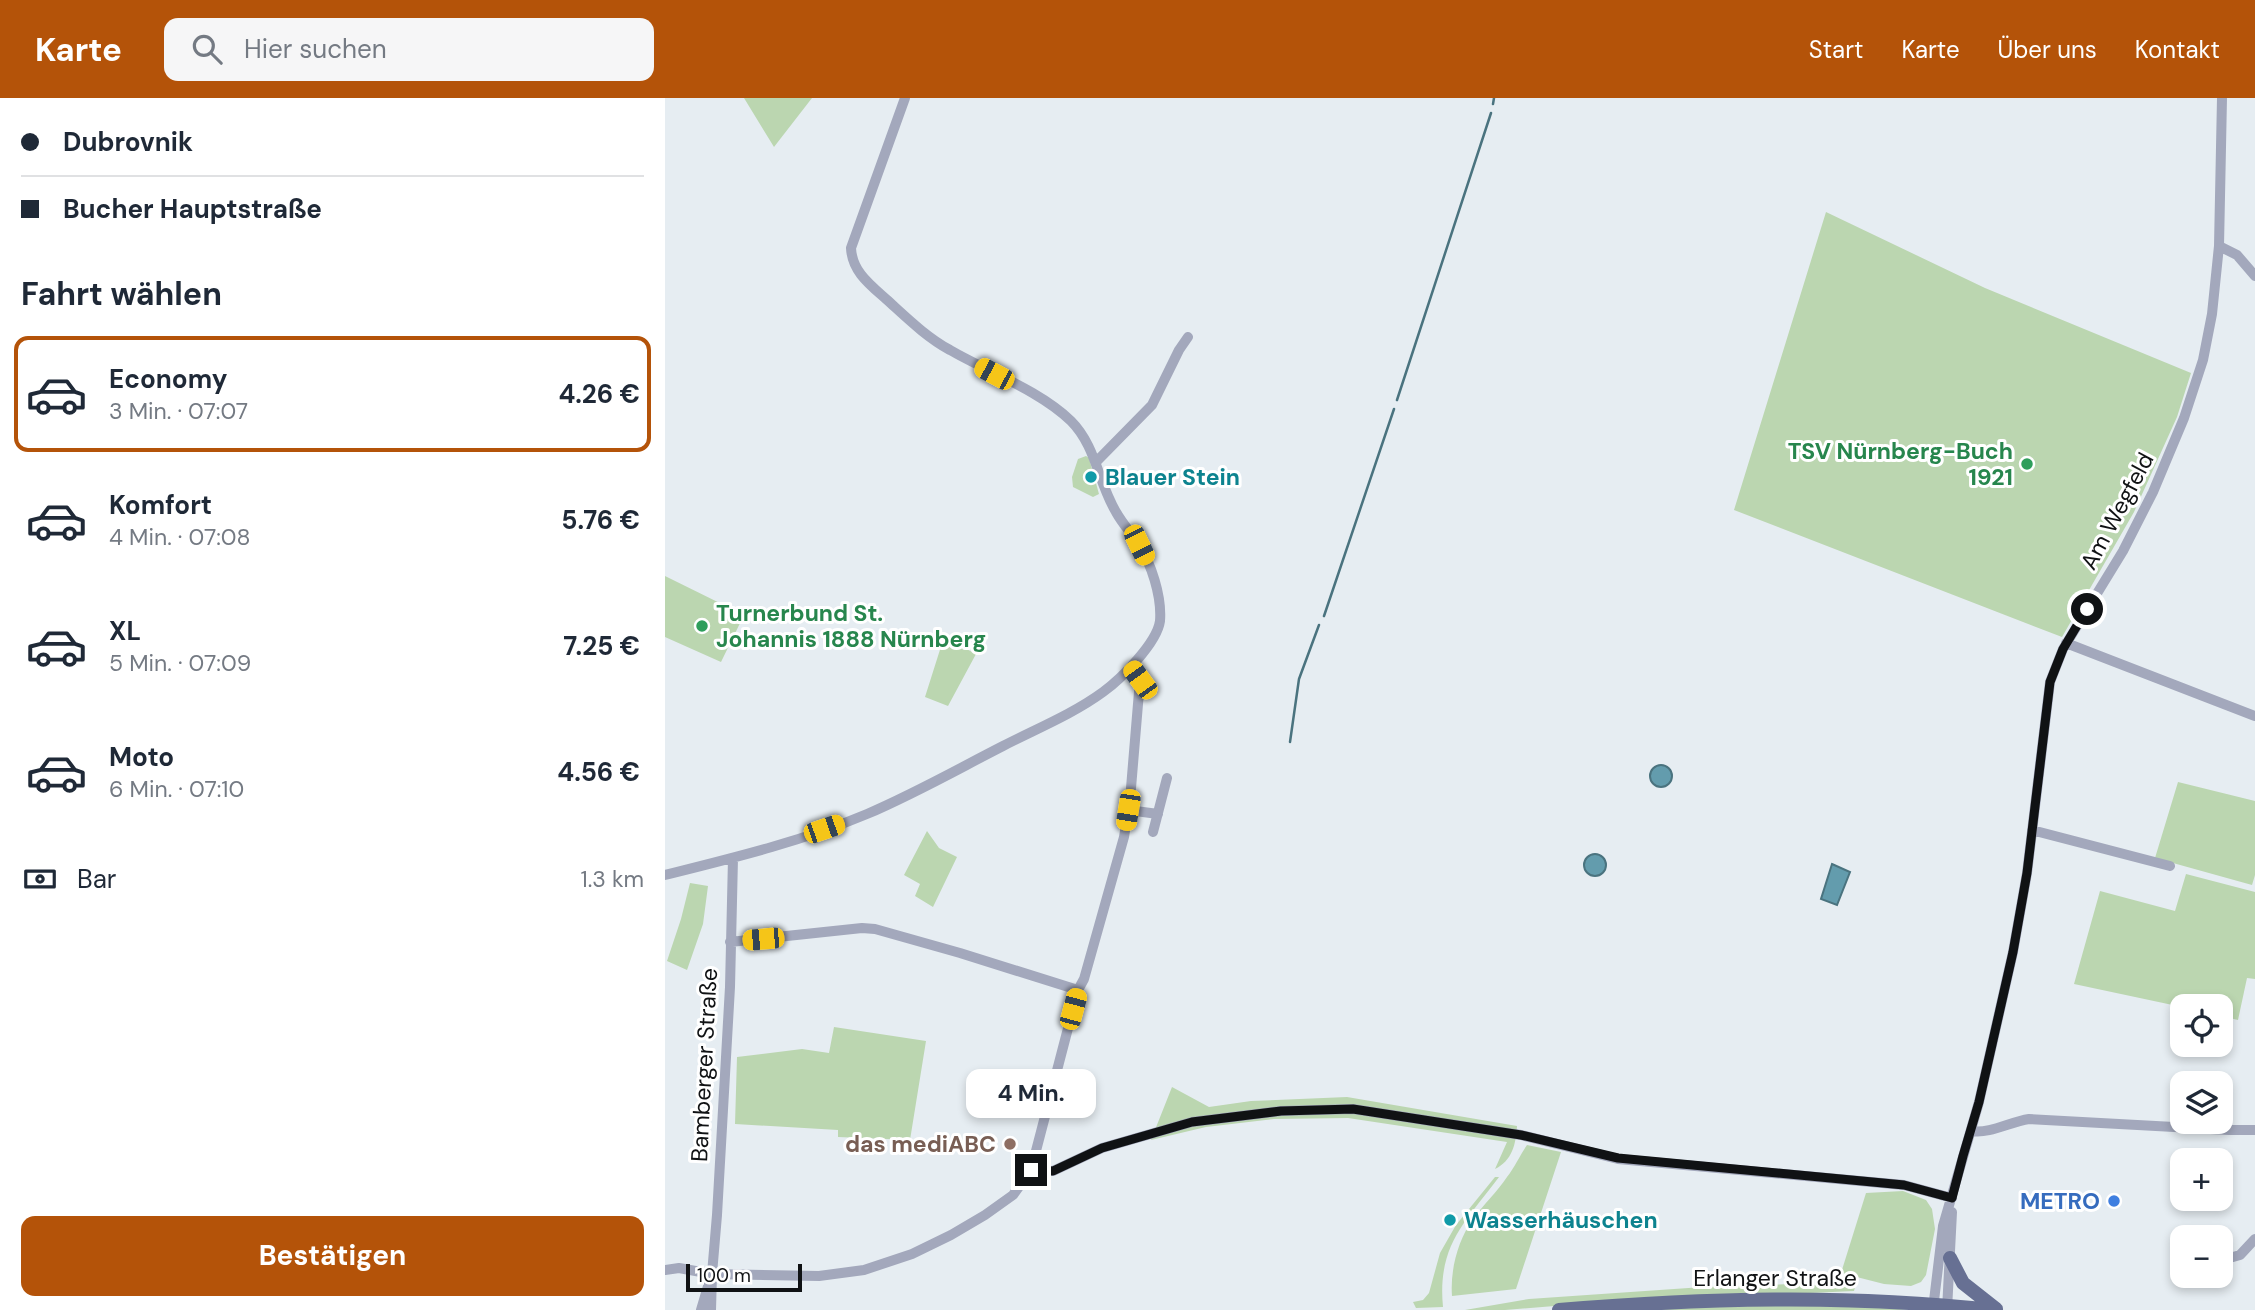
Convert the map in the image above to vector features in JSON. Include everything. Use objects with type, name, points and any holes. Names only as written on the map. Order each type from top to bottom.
[{"type":"main road","points":[[1950,1258],[1963,1283],[1997,1310]]},
{"type":"main road","name":"Erlanger Straße","points":[[1559,1310],[1699,1301],[1808,1299],[1991,1310]]},
{"type":"street","points":[[665,875],[733,858],[867,814],[1089,701],[1131,668],[1160,621],[1158,596],[1151,569],[1102,486],[1089,444],[1072,421],[1045,401],[946,348],[912,323],[858,272],[853,264],[851,247],[905,98]]},
{"type":"street","name":"Am Wegfeld","points":[[1940,1308],[1943,1226],[1971,1131],[2010,970],[2025,883],[2052,674],[2066,643],[2134,530],[2176,440],[2205,352],[2219,246],[2222,98]]},
{"type":"street","points":[[2219,246],[2237,255],[2255,276]]},
{"type":"street","points":[[1096,462],[1152,405],[1188,337]]},
{"type":"street","points":[[2066,643],[2255,716]]},
{"type":"street","points":[[665,1270],[679,1268],[712,1274],[828,1276],[864,1270],[912,1254],[951,1235],[985,1215],[1016,1191],[1031,1170],[1078,990],[1084,979],[1117,866],[1128,810],[1140,680],[1131,668]]},
{"type":"street","points":[[1153,832],[1167,778]]},
{"type":"street","points":[[1128,810],[1158,814]]},
{"type":"street","points":[[2032,830],[2170,866]]},
{"type":"street","name":"Bamberger Straße","points":[[711,1310],[733,858]]},
{"type":"street","points":[[730,942],[862,928],[875,929],[1078,990]]},
{"type":"street","points":[[1031,1170],[1053,1171],[1102,1148],[1192,1122],[1281,1111],[1353,1109],[1521,1135],[1618,1158],[1904,1185],[1952,1198]]},
{"type":"street","points":[[1971,1131],[1987,1131],[2029,1119],[2255,1130]]},
{"type":"street","name":"Am Wegfeld","points":[[1940,1308],[1950,1258],[1952,1198]]},
{"type":"street","points":[[2233,1257],[2240,1255],[2255,1239]]},
{"type":"street","name":"Bamberger Straße","points":[[701,1310],[712,1274]]},
{"type":"green space","points":[[744,98],[812,98],[774,147]]},
{"type":"green space","name":"TSV Nürnberg-Buch 1921","points":[[1826,212],[1985,288],[2191,373],[2177,417],[2134,512],[2062,637],[1734,510]]},
{"type":"green space","points":[[1086,456],[1089,458],[1099,494],[1093,497],[1073,487],[1072,477],[1078,459]]},
{"type":"green space","name":"Turnerbund St. Johannis 1888 Nürnberg","points":[[665,576],[744,615],[721,662],[665,637]]},
{"type":"green space","points":[[944,637],[976,654],[948,706],[925,697]]},
{"type":"green space","points":[[2178,782],[2255,801],[2255,875],[2252,885],[2155,858]]},
{"type":"green space","points":[[927,831],[939,848],[957,857],[933,907],[915,896],[920,884],[904,875]]},
{"type":"green space","points":[[2186,874],[2255,892],[2255,979],[2247,978],[2238,1020],[2233,1019],[2233,994],[2170,994],[2170,1004],[2074,984],[2100,891],[2175,911]]},
{"type":"green space","points":[[690,883],[708,886],[703,924],[687,970],[667,961]]},
{"type":"green space","points":[[834,1027],[926,1041],[910,1140],[838,1137],[838,1130],[735,1124],[737,1057],[802,1049],[829,1053]]},
{"type":"green space","points":[[1172,1087],[1209,1107],[1251,1101],[1347,1097],[1517,1126],[1509,1157],[1495,1169],[1507,1142],[1348,1118],[1274,1119],[1206,1127],[1151,1140]]},
{"type":"green space","points":[[1527,1145],[1561,1152],[1516,1289],[1452,1296],[1454,1266],[1463,1236],[1473,1219],[1510,1173]]},
{"type":"green space","points":[[1495,1177],[1499,1177],[1465,1222],[1449,1251],[1444,1267],[1443,1307],[1416,1308],[1413,1302],[1423,1300],[1429,1293],[1440,1253],[1456,1225]]},
{"type":"green space","points":[[1903,1191],[1926,1200],[1932,1209],[1935,1229],[1926,1275],[1921,1282],[1911,1286],[1884,1284],[1841,1273],[1866,1193]]},
{"type":"green space","points":[[1792,1284],[1855,1287],[1854,1291],[1465,1310],[1529,1299]]},
{"type":"green space","points":[[1857,1305],[1910,1310],[1611,1310],[1656,1307]]},
{"type":"water","points":[[1661,765],[1669,768],[1672,776],[1669,784],[1661,787],[1653,784],[1650,776],[1653,768]]},
{"type":"water","points":[[1595,854],[1603,857],[1606,865],[1603,873],[1595,876],[1587,873],[1584,865],[1587,857]]},
{"type":"water","points":[[1832,864],[1850,872],[1837,905],[1821,899]]},
{"type":"waterway","points":[[1493,104],[1494,98]]},
{"type":"waterway","points":[[1397,400],[1491,113]]},
{"type":"waterway","points":[[1324,616],[1394,409]]},
{"type":"waterway","points":[[1290,742],[1299,679],[1319,625]]},
{"type":"place","name":"TSV Nürnberg-Buch 1921","points":[[2027,464]]},
{"type":"place","name":"Blauer Stein","points":[[1091,477]]},
{"type":"place","name":"Turnerbund St. Johannis 1888 Nürnberg","points":[[702,626]]},
{"type":"place","name":"das mediABC","points":[[1010,1144]]},
{"type":"place","name":"METRO","points":[[2114,1201]]},
{"type":"place","name":"Wasserhäuschen","points":[[1450,1220]]},
{"type":"route","points":[[1031,1170],[1053,1171],[1102,1148],[1218,1117],[1281,1111],[1353,1109],[1521,1135],[1618,1158],[1904,1185],[1952,1198],[1979,1102],[2013,952],[2027,873],[2050,682],[2063,649],[2087,609]]}]
